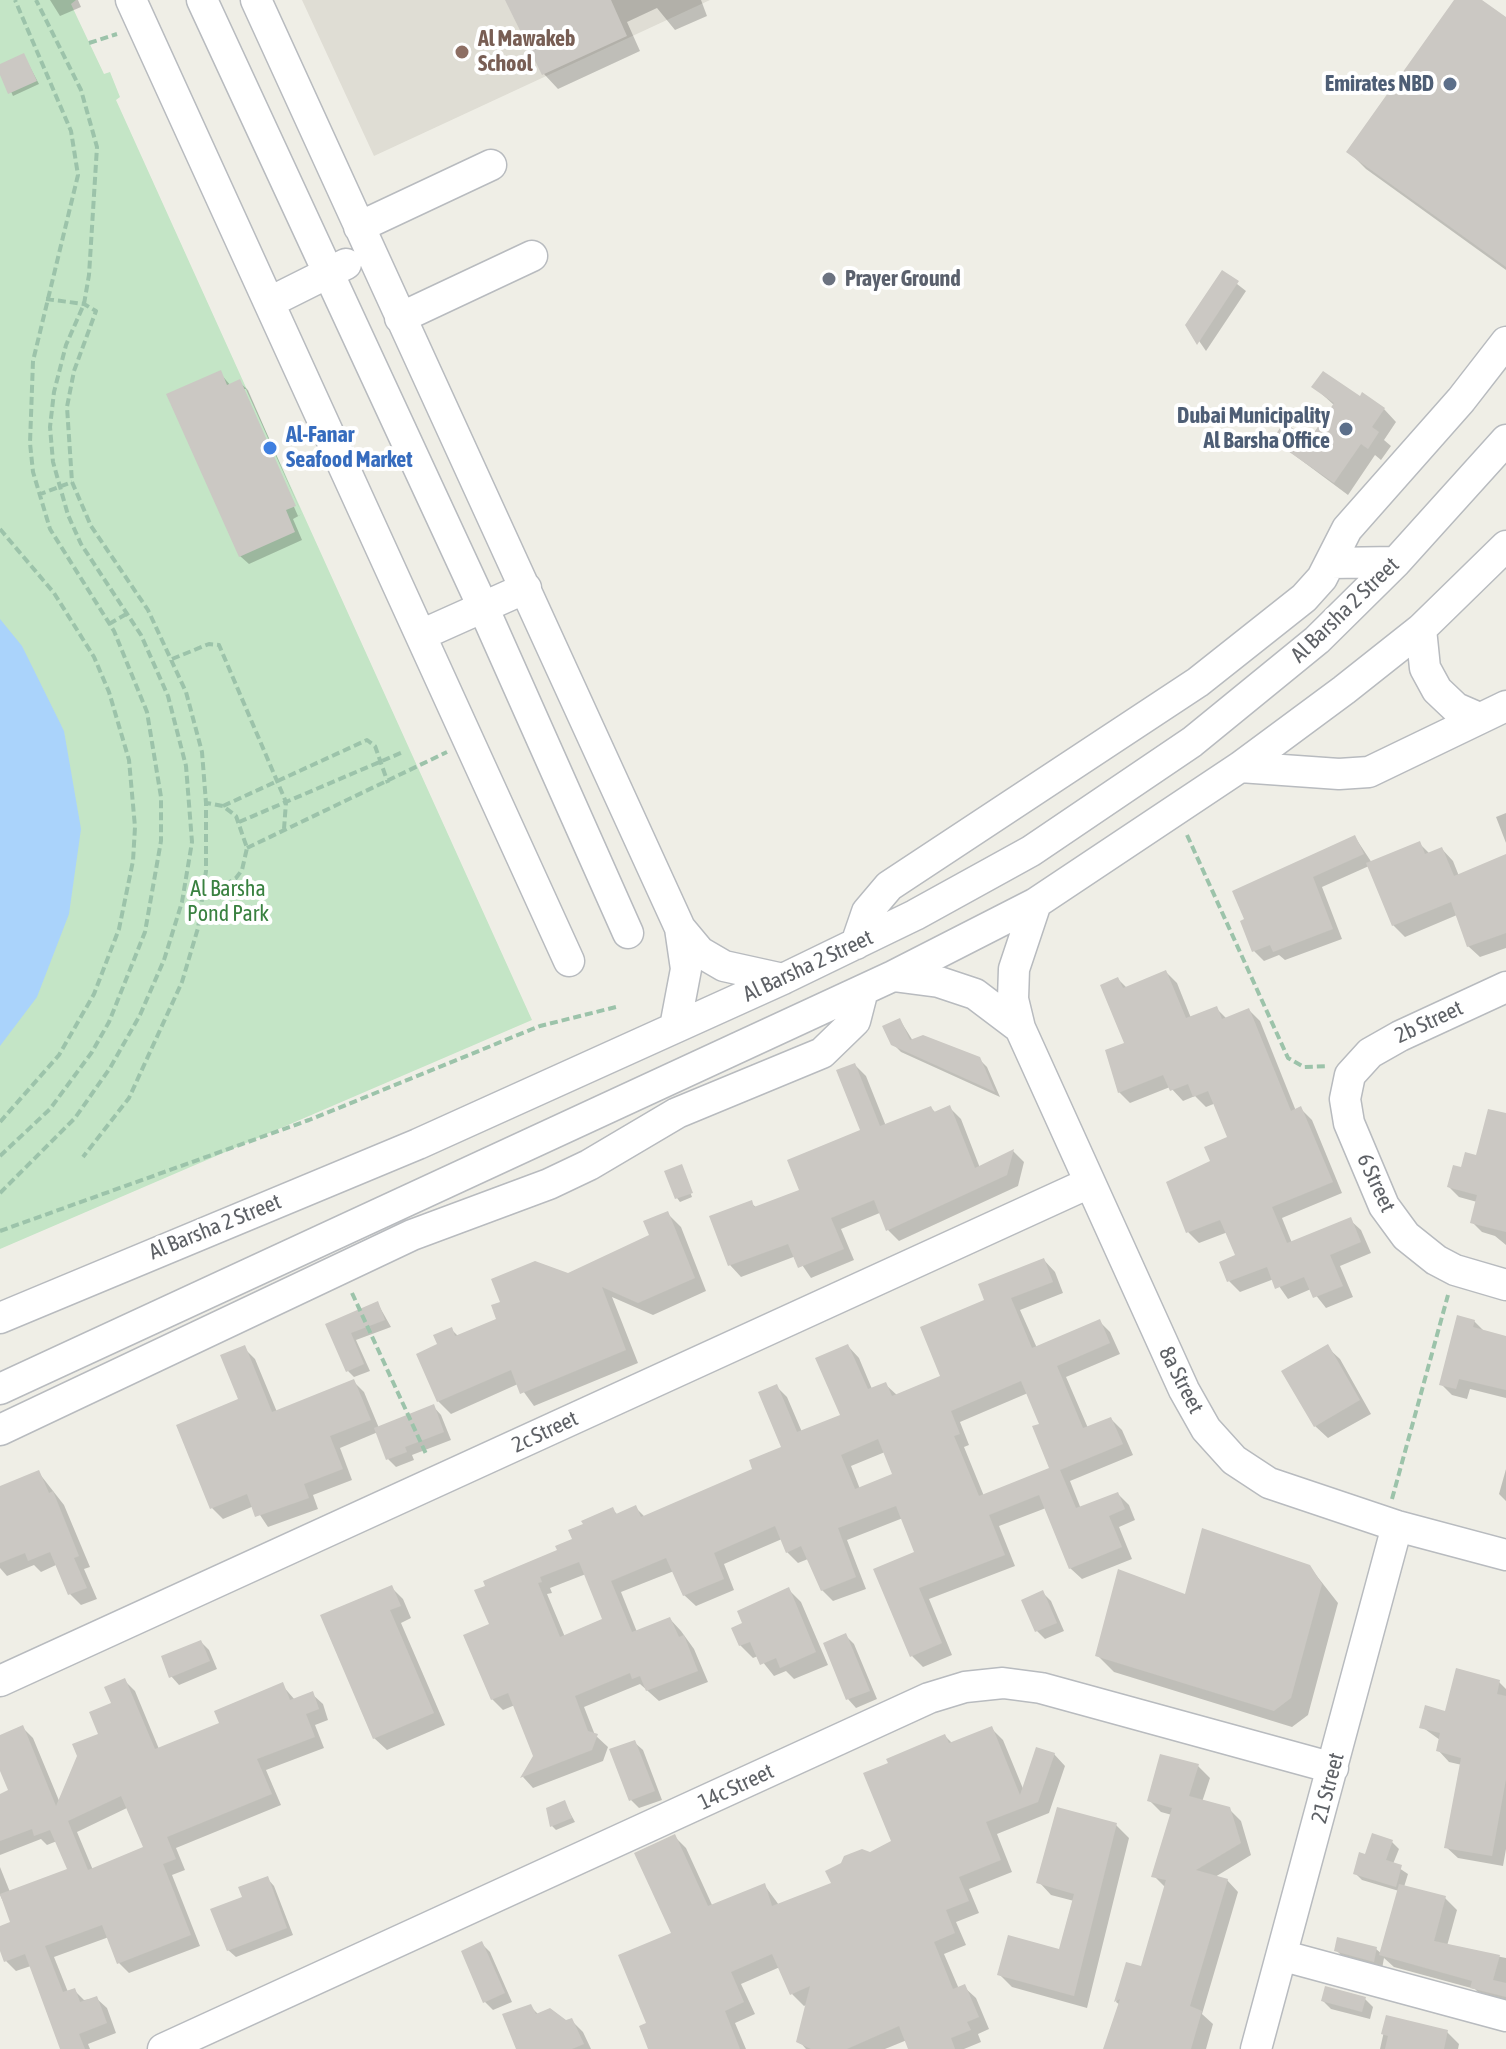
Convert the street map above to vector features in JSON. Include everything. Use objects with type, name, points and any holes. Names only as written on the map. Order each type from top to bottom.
[{"type":"street","points":[[131,0],[569,961]]},
{"type":"street","points":[[202,0],[483,607],[628,933]]},
{"type":"street","points":[[256,0],[680,928],[686,969],[675,1027]]},
{"type":"street","points":[[270,302],[330,272],[364,240],[491,165]]},
{"type":"street","points":[[400,318],[532,256]]},
{"type":"street","points":[[856,944],[867,912],[889,886],[1089,756],[1232,658],[1304,598],[1331,563],[1356,518],[1461,400],[1506,342]]},
{"type":"street","name":"Al Barsha 2 Street","points":[[0,1318],[91,1277],[404,1150],[783,979],[996,871],[1142,779],[1308,648],[1396,562],[1506,440]]},
{"type":"street","name":"Al Barsha 2 Street","points":[[0,1389],[893,976],[1036,903],[1240,767],[1421,629],[1506,546]]},
{"type":"street","points":[[1331,563],[1396,562]]},
{"type":"street","points":[[421,635],[526,588]]},
{"type":"street","points":[[1421,629],[1425,668],[1437,690],[1456,708],[1493,712]]},
{"type":"street","points":[[1240,767],[1339,774],[1369,772],[1493,712]]},
{"type":"street","name":"8a Street","points":[[1036,903],[1014,969],[1013,999],[1020,1028],[1184,1390],[1219,1446],[1269,1483],[1392,1524],[1506,1555]]},
{"type":"street","points":[[680,928],[712,960],[738,971],[783,979]]},
{"type":"street","name":"8a Street","points":[[893,976],[957,987],[991,1004],[1020,1028]]},
{"type":"street","name":"2b Street","points":[[1357,1064],[1400,1036],[1506,987]]},
{"type":"street","points":[[0,1430],[452,1218],[549,1184],[589,1165],[677,1113],[822,1053],[855,1021],[863,990]]},
{"type":"street","name":"6 Street","points":[[1357,1064],[1346,1086],[1345,1111],[1384,1206],[1420,1249],[1455,1270],[1506,1285]]},
{"type":"street","name":"2c Street","points":[[0,1681],[1089,1183]]},
{"type":"street","name":"21 Street","points":[[1256,2049],[1284,1956],[1333,1768],[1392,1524]]},
{"type":"street","name":"14c Street","points":[[163,2049],[929,1698],[965,1687],[1003,1683],[1041,1688],[1333,1768]]},
{"type":"street","points":[[1284,1956],[1506,2016]]},
{"type":"path","points":[[0,1156],[50,1109],[92,1052],[135,961],[152,902],[161,841],[156,754],[132,671],[109,624],[50,529],[38,495],[30,443],[30,387],[46,299],[74,204],[78,160],[71,131],[15,0]]},
{"type":"path","points":[[0,1193],[75,1118],[110,1068],[152,988],[182,902],[192,842],[186,766],[168,696],[128,613],[81,544],[58,487],[51,445],[51,409],[66,345],[84,304],[93,239],[97,147],[81,90],[36,0]]},
{"type":"path","points":[[46,299],[93,306],[96,314],[74,371],[67,407],[72,482],[91,526],[148,610],[172,659],[195,722],[208,842],[194,942],[173,1007],[129,1098],[83,1157]]},
{"type":"path","points":[[38,495],[72,482]]},
{"type":"path","points":[[0,529],[54,593],[94,657],[109,692],[129,760],[135,827],[125,906],[94,994],[59,1055],[0,1122]]},
{"type":"path","points":[[109,624],[128,613]]},
{"type":"path","points":[[172,659],[209,644],[219,645],[286,802],[284,829]]},
{"type":"path","points":[[223,806],[367,740],[373,743],[388,783]]},
{"type":"path","points":[[247,848],[388,783],[469,740]]},
{"type":"path","points":[[239,822],[403,752]]},
{"type":"path","points":[[202,890],[220,888],[236,878],[242,870],[247,848],[239,822],[223,806],[206,803]]},
{"type":"path","points":[[1176,811],[1288,1058],[1304,1067],[1357,1064]]},
{"type":"path","points":[[0,1231],[309,1120],[540,1026],[616,1007]]},
{"type":"path","points":[[341,1269],[439,1480]]},
{"type":"path","points":[[1392,1524],[1455,1270]]},
{"type":"shaded area","name":"Al Mawakeb School","points":[[302,0],[710,0],[374,156]]},
{"type":"green space","name":"Al Barsha Pond Park","points":[[0,0],[76,0],[71,4],[104,74],[110,72],[120,97],[116,100],[532,1020],[0,1249]]},
{"type":"water","points":[[0,619],[22,646],[64,731],[81,829],[69,914],[37,997],[0,1046]]},
{"type":"building","points":[[505,0],[611,0],[627,36],[542,75]]},
{"type":"building","name":"Emirates NBD","points":[[1454,0],[1482,0],[1506,17],[1506,267],[1346,152]]},
{"type":"building","points":[[24,53],[37,81],[8,94],[0,75],[0,64]]},
{"type":"building","points":[[1222,270],[1239,281],[1197,345],[1185,325]]},
{"type":"building","points":[[221,370],[227,385],[240,379],[296,506],[286,510],[295,532],[239,557],[166,394]]},
{"type":"building","name":"Dubai Municipality Al Barsha Office","points":[[1323,371],[1360,396],[1362,392],[1385,408],[1372,427],[1379,432],[1368,449],[1361,444],[1334,483],[1272,440],[1284,422],[1309,440],[1334,403],[1311,387]]},
{"type":"building","points":[[1355,835],[1364,854],[1313,877],[1333,929],[1273,952],[1270,945],[1252,952],[1240,921],[1244,919],[1232,891]]},
{"type":"building","points":[[1420,841],[1425,854],[1442,847],[1454,876],[1506,854],[1506,933],[1467,947],[1451,902],[1392,926],[1366,863]]},
{"type":"building","points":[[1166,970],[1186,1018],[1217,1006],[1222,1019],[1249,1008],[1291,1111],[1301,1106],[1333,1182],[1272,1207],[1287,1243],[1351,1217],[1361,1242],[1330,1255],[1343,1286],[1313,1298],[1304,1277],[1275,1289],[1267,1267],[1227,1282],[1219,1262],[1235,1255],[1220,1220],[1186,1233],[1166,1182],[1210,1161],[1204,1147],[1227,1137],[1208,1091],[1193,1097],[1188,1084],[1170,1091],[1163,1075],[1118,1093],[1105,1050],[1124,1043],[1100,985],[1118,977],[1123,988]]},
{"type":"building","points":[[900,1018],[910,1040],[923,1035],[980,1057],[995,1092],[891,1045],[882,1026]]},
{"type":"building","points":[[855,1063],[880,1126],[931,1106],[934,1112],[950,1105],[975,1168],[1014,1149],[1007,1175],[886,1231],[874,1200],[831,1218],[844,1249],[798,1268],[788,1244],[728,1266],[709,1216],[752,1200],[754,1207],[799,1190],[787,1160],[860,1130],[836,1070]]},
{"type":"building","points":[[1488,1109],[1506,1113],[1506,1232],[1470,1223],[1477,1195],[1447,1187],[1453,1165],[1461,1167],[1465,1152],[1476,1155]]},
{"type":"building","points":[[682,1164],[693,1193],[675,1199],[664,1171]]},
{"type":"building","points":[[668,1211],[695,1278],[638,1303],[602,1287],[626,1350],[520,1394],[511,1370],[437,1402],[416,1354],[437,1344],[433,1335],[452,1327],[455,1336],[496,1319],[491,1305],[500,1302],[491,1279],[535,1261],[568,1273],[649,1235],[643,1221]]},
{"type":"building","points":[[1044,1258],[1053,1282],[1011,1298],[1032,1348],[1100,1319],[1110,1343],[1057,1366],[1083,1428],[1111,1417],[1123,1444],[1060,1470],[1076,1508],[1118,1492],[1125,1509],[1109,1516],[1122,1547],[1069,1569],[1039,1495],[989,1515],[1005,1555],[919,1588],[942,1643],[910,1657],[873,1569],[914,1552],[896,1506],[838,1528],[856,1577],[821,1591],[801,1546],[786,1553],[775,1526],[714,1553],[724,1579],[683,1596],[666,1558],[611,1581],[632,1632],[670,1617],[679,1637],[684,1635],[698,1671],[646,1691],[640,1676],[632,1679],[630,1673],[575,1696],[588,1731],[598,1734],[592,1750],[520,1778],[533,1756],[508,1693],[491,1700],[463,1635],[489,1624],[474,1590],[485,1586],[483,1581],[557,1550],[555,1546],[572,1539],[568,1530],[613,1507],[616,1514],[636,1505],[641,1517],[752,1469],[749,1460],[781,1447],[758,1392],[777,1384],[797,1432],[840,1415],[815,1358],[848,1344],[868,1389],[886,1382],[892,1396],[940,1376],[920,1327],[984,1300],[978,1284]],"holes":[[[1021,1381],[1039,1424],[1032,1426],[1049,1468],[979,1496],[954,1436],[960,1434],[951,1411]],[[878,1439],[892,1474],[855,1489],[841,1455]],[[579,1562],[602,1619],[560,1637],[538,1583],[542,1582],[540,1577]]]},
{"type":"building","points":[[378,1301],[385,1320],[351,1333],[364,1364],[346,1372],[325,1324]]},
{"type":"building","points":[[1457,1315],[1475,1320],[1473,1327],[1506,1336],[1506,1390],[1459,1379],[1456,1389],[1439,1385]]},
{"type":"building","points":[[1328,1344],[1360,1400],[1314,1427],[1281,1371]]},
{"type":"building","points":[[245,1345],[272,1412],[354,1379],[371,1420],[330,1436],[343,1469],[304,1484],[309,1498],[255,1517],[247,1494],[210,1509],[176,1425],[238,1399],[220,1355]]},
{"type":"building","points":[[434,1404],[444,1432],[405,1447],[407,1452],[386,1460],[374,1428]]},
{"type":"building","points":[[39,1470],[49,1493],[53,1491],[79,1556],[74,1558],[87,1588],[68,1595],[50,1552],[28,1561],[25,1553],[0,1563],[0,1486]]},
{"type":"building","points":[[1202,1528],[1310,1565],[1322,1584],[1291,1698],[1274,1711],[1095,1656],[1118,1569],[1185,1594]]},
{"type":"building","points":[[392,1585],[401,1606],[390,1610],[434,1713],[373,1739],[320,1615]]},
{"type":"building","points":[[789,1587],[816,1652],[780,1668],[776,1658],[760,1665],[750,1642],[739,1646],[731,1628],[742,1623],[737,1611]]},
{"type":"building","points":[[1043,1590],[1057,1623],[1035,1632],[1021,1600]]},
{"type":"building","points":[[846,1633],[870,1691],[846,1700],[823,1643]]},
{"type":"building","points":[[201,1640],[210,1661],[169,1678],[161,1656]]},
{"type":"building","points":[[1456,1668],[1500,1680],[1497,1694],[1506,1696],[1506,1779],[1492,1856],[1444,1848],[1461,1758],[1436,1751],[1440,1733],[1419,1728],[1425,1705],[1445,1711]]},
{"type":"building","points":[[125,1678],[155,1749],[219,1723],[214,1711],[283,1682],[290,1700],[313,1691],[319,1709],[306,1714],[315,1737],[257,1759],[272,1794],[167,1837],[176,1859],[163,1864],[191,1935],[117,1964],[102,1925],[45,1946],[63,1992],[75,1988],[80,2002],[97,1996],[107,2023],[79,2034],[85,2049],[60,2049],[25,1954],[4,1962],[0,1951],[0,1926],[10,1922],[0,1894],[67,1869],[50,1830],[34,1836],[32,1829],[0,1841],[0,1794],[8,1790],[0,1771],[0,1735],[23,1725],[56,1806],[77,1756],[72,1744],[98,1734],[89,1712],[111,1703],[104,1687]],"holes":[[[121,1796],[143,1847],[88,1870],[68,1821]]]},
{"type":"building","points":[[992,1726],[1020,1795],[1036,1747],[1055,1753],[1038,1802],[986,1822],[1001,1860],[959,1877],[969,1901],[946,1910],[955,1933],[934,1942],[953,1989],[965,1984],[979,2017],[967,2022],[971,2030],[951,2038],[955,2049],[908,2049],[899,2026],[847,2049],[811,2049],[796,2042],[810,1986],[790,1995],[772,1954],[731,1972],[744,2002],[725,2011],[740,2049],[648,2049],[639,2026],[646,2023],[618,1955],[671,1933],[634,1853],[675,1834],[708,1906],[765,1883],[772,1906],[831,1883],[825,1871],[841,1863],[844,1856],[862,1849],[870,1852],[891,1841],[863,1773],[888,1763],[886,1759],[945,1734],[949,1743]]},
{"type":"building","points":[[635,1740],[655,1791],[629,1801],[609,1749]]},
{"type":"building","points":[[1160,1754],[1199,1764],[1189,1796],[1230,1807],[1241,1843],[1196,1870],[1228,1879],[1190,2006],[1202,2011],[1191,2049],[1103,2049],[1120,1999],[1114,2002],[1126,1962],[1141,1966],[1166,1880],[1151,1877],[1172,1808],[1147,1801]]},
{"type":"building","points":[[565,1800],[572,1818],[550,1827],[546,1808]]},
{"type":"building","points":[[1057,1807],[1117,1823],[1074,1996],[997,1975],[1008,1935],[1059,1949],[1074,1894],[1036,1883]]},
{"type":"building","points":[[1372,1833],[1393,1840],[1386,1860],[1402,1865],[1396,1887],[1353,1874],[1359,1852],[1365,1854]]},
{"type":"building","points":[[268,1876],[287,1928],[227,1951],[210,1909],[242,1897],[238,1887]]},
{"type":"building","points":[[1399,1884],[1446,1896],[1434,1941],[1500,1955],[1493,1980],[1506,1983],[1506,1997],[1470,1988],[1472,1981],[1379,1955]]},
{"type":"building","points":[[1337,1937],[1377,1947],[1374,1962],[1334,1951]]},
{"type":"building","points":[[482,1941],[505,1993],[483,2003],[461,1951]]},
{"type":"building","points":[[1325,1986],[1366,1997],[1362,2012],[1321,2001]]},
{"type":"building","points":[[531,2004],[536,2014],[550,2008],[566,2020],[572,2018],[584,2044],[572,2049],[516,2049],[502,2014]]},
{"type":"building","points":[[1386,2015],[1448,2030],[1444,2049],[1385,2049],[1388,2036],[1381,2034]]},
{"type":"place","name":"Al Mawakeb School","points":[[462,52]]},
{"type":"place","name":"Emirates NBD","points":[[1450,84]]},
{"type":"place","name":"Prayer Ground","points":[[829,279]]},
{"type":"place","name":"Dubai Municipality Al Barsha Office","points":[[1346,429]]},
{"type":"place","name":"Al-Fanar Seafood Market","points":[[270,448]]}]
